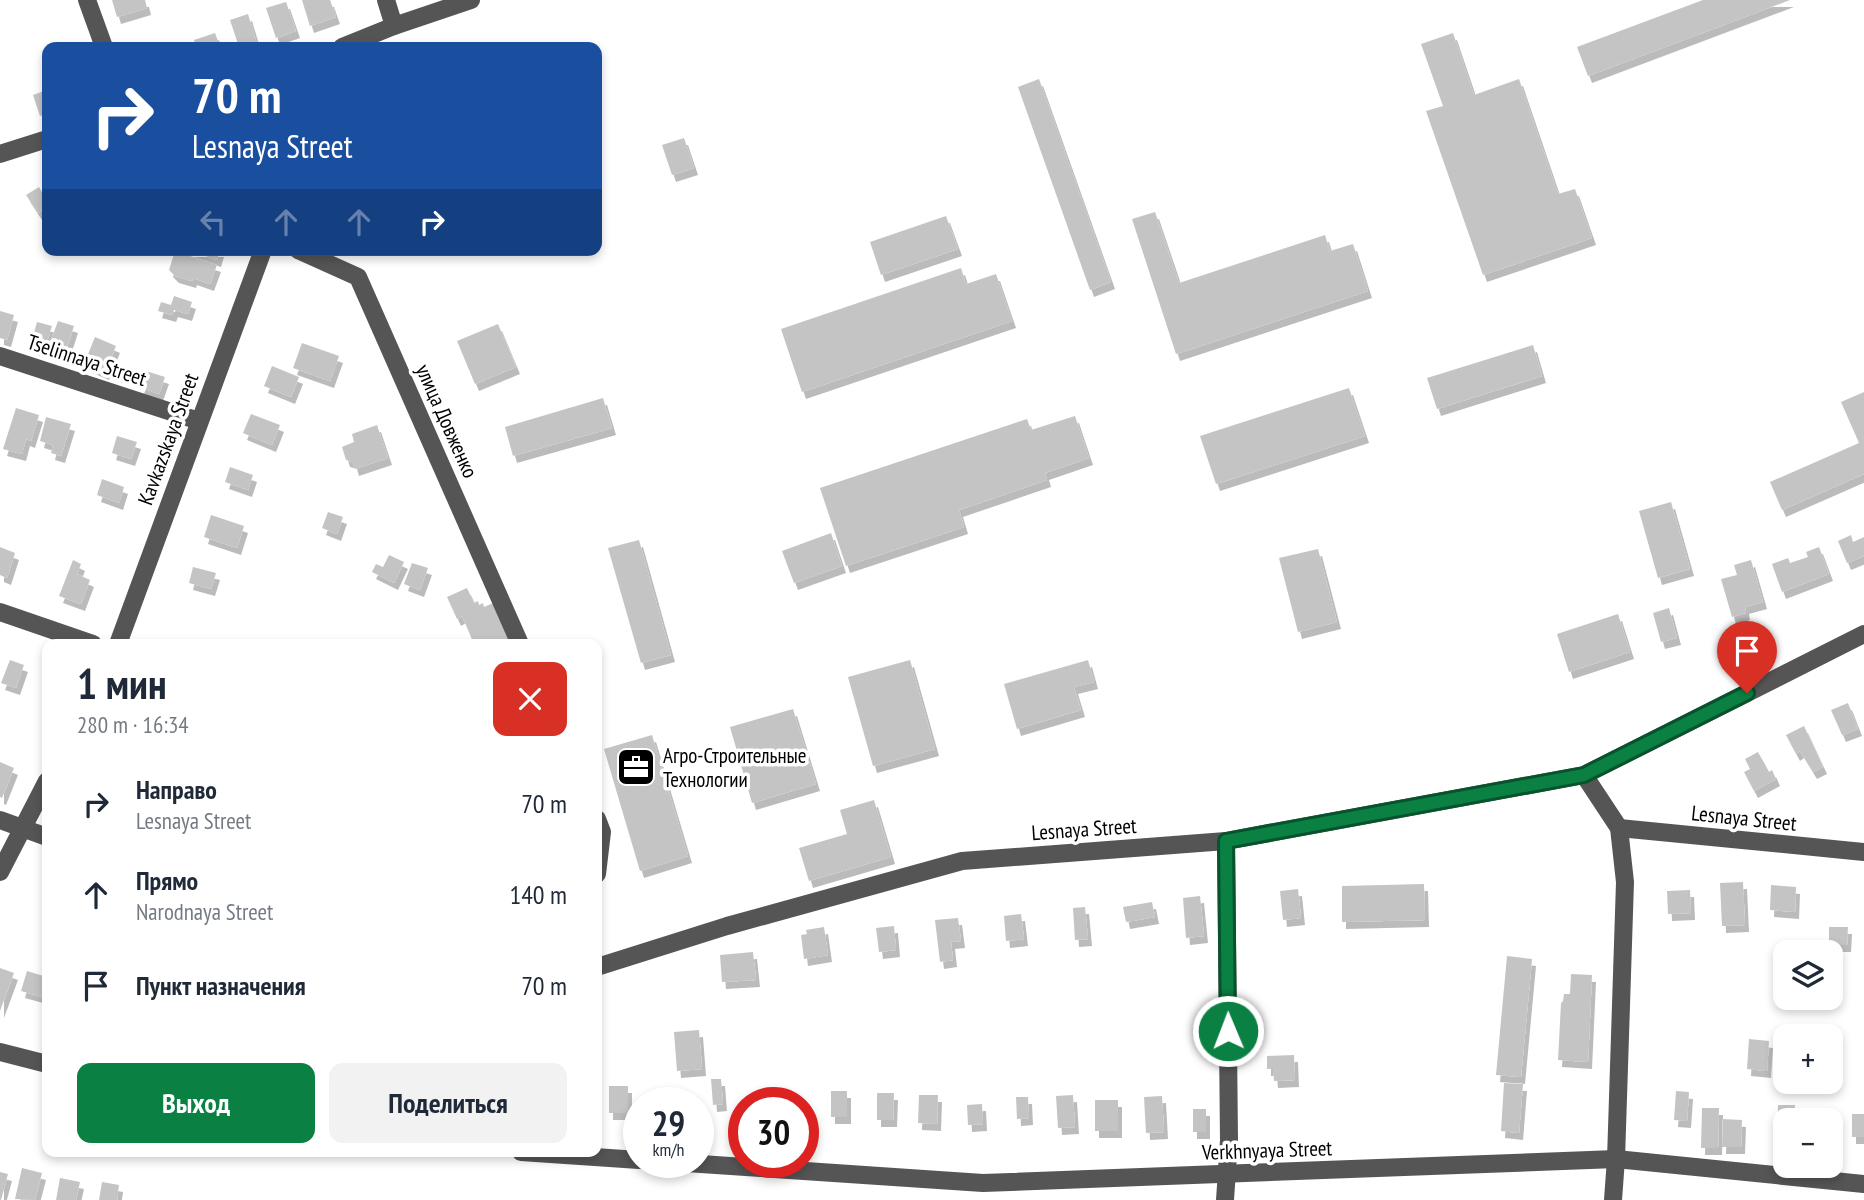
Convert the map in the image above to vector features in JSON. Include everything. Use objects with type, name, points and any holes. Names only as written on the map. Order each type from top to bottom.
[{"type":"street","points":[[87,0],[102,42]]},
{"type":"street","points":[[386,0],[394,26]]},
{"type":"street","points":[[354,42],[471,0]]},
{"type":"street","points":[[0,154],[42,141]]},
{"type":"street","name":"Kavkazskaya Street","points":[[120,639],[261,256]]},
{"type":"street","name":"улица Довженко","points":[[311,256],[358,277],[518,639]]},
{"type":"street","name":"Tselinnaya Street","points":[[0,356],[199,421]]},
{"type":"street","points":[[0,612],[78,639]]},
{"type":"street","name":"Lesnaya Street","points":[[602,965],[727,926],[962,861],[1226,841],[1584,775],[1864,634]]},
{"type":"street","points":[[1584,775],[1619,828],[1625,882],[1613,1200]]},
{"type":"street","points":[[0,872],[42,790]]},
{"type":"street","points":[[0,821],[42,835]]},
{"type":"street","name":"Lesnaya Street","points":[[1619,828],[1864,852]]},
{"type":"street","points":[[1225,1200],[1229,1140],[1226,841]]},
{"type":"street","points":[[0,1052],[42,1063]]},
{"type":"street","points":[[599,1157],[623,1159]]},
{"type":"street","name":"Verkhnyaya Street","points":[[714,1165],[983,1183],[1616,1159],[1864,1184]]},
{"type":"building","points":[[112,0],[145,0],[147,8],[117,17]]},
{"type":"building","points":[[302,0],[330,0],[336,17],[310,26]]},
{"type":"building","points":[[1703,0],[1790,0],[1588,76],[1577,47]]},
{"type":"building","points":[[286,2],[296,31],[276,38],[266,8]]},
{"type":"building","points":[[248,14],[256,42],[237,42],[230,20]]},
{"type":"building","points":[[215,33],[218,42],[195,42]]},
{"type":"building","points":[[1453,33],[1474,95],[1519,79],[1558,194],[1575,189],[1592,238],[1483,275],[1426,111],[1443,106],[1421,44]]},
{"type":"building","points":[[1039,79],[1111,282],[1090,290],[1018,87]]},
{"type":"building","points":[[42,92],[40,116],[33,95]]},
{"type":"building","points":[[684,138],[694,168],[672,175],[662,145]]},
{"type":"building","points":[[39,187],[42,192],[42,211],[38,213],[26,195]]},
{"type":"building","points":[[1155,212],[1179,283],[1325,235],[1330,251],[1353,244],[1368,291],[1176,354],[1132,219]]},
{"type":"building","points":[[946,216],[958,249],[881,275],[870,242]]},
{"type":"building","points":[[173,256],[190,256],[217,265],[210,284],[175,276],[169,270]]},
{"type":"building","points":[[961,268],[966,284],[996,274],[1012,321],[802,392],[781,329]]},
{"type":"building","points":[[174,296],[192,302],[188,314],[174,310],[172,315],[158,311],[161,302],[171,305]]},
{"type":"building","points":[[0,311],[14,315],[7,340],[0,338]]},
{"type":"building","points":[[58,321],[74,326],[64,357],[47,351]]},
{"type":"building","points":[[37,322],[52,326],[44,351],[30,347]]},
{"type":"building","points":[[498,324],[516,367],[475,384],[457,341]]},
{"type":"building","points":[[95,337],[116,346],[105,373],[84,364]]},
{"type":"building","points":[[302,343],[339,356],[330,381],[293,368]]},
{"type":"building","points":[[1533,345],[1542,376],[1437,409],[1427,378]]},
{"type":"building","points":[[272,366],[299,377],[291,397],[264,386]]},
{"type":"building","points":[[146,371],[165,377],[159,394],[140,387]]},
{"type":"building","points":[[1349,388],[1365,436],[1216,484],[1200,436]]},
{"type":"building","points":[[1864,392],[1864,474],[1782,510],[1770,482],[1859,443],[1841,402]]},
{"type":"building","points":[[603,398],[612,428],[513,456],[505,427]]},
{"type":"building","points":[[16,408],[39,415],[31,441],[26,439],[22,454],[3,449]]},
{"type":"building","points":[[251,414],[280,425],[272,445],[243,433]]},
{"type":"building","points":[[1075,416],[1089,458],[1045,473],[1047,480],[959,510],[964,527],[846,566],[820,488],[1027,419],[1031,430]]},
{"type":"building","points":[[46,417],[71,424],[61,456],[51,453],[53,445],[40,441]]},
{"type":"building","points":[[377,425],[388,458],[355,469],[353,462],[346,460],[342,447],[354,442],[352,434]]},
{"type":"building","points":[[117,436],[137,442],[131,459],[112,453]]},
{"type":"building","points":[[230,467],[253,475],[248,490],[225,482]]},
{"type":"building","points":[[102,479],[124,487],[119,503],[97,495]]},
{"type":"building","points":[[1671,502],[1690,569],[1658,578],[1639,511]]},
{"type":"building","points":[[328,512],[343,517],[337,534],[322,528]]},
{"type":"building","points":[[211,515],[244,526],[237,548],[204,537]]},
{"type":"building","points":[[831,533],[842,566],[794,583],[782,551]]},
{"type":"building","points":[[1851,535],[1853,542],[1864,537],[1864,556],[1847,563],[1838,541]]},
{"type":"building","points":[[639,540],[671,655],[641,663],[608,548]]},
{"type":"building","points":[[0,547],[15,553],[7,578],[0,575]]},
{"type":"building","points":[[1819,547],[1829,574],[1782,592],[1772,564],[1788,558],[1790,563],[1808,557],[1806,552]]},
{"type":"building","points":[[1318,549],[1337,622],[1298,632],[1279,558]]},
{"type":"building","points":[[389,555],[404,562],[394,583],[372,572],[376,564],[383,567]]},
{"type":"building","points":[[73,560],[81,564],[77,574],[90,580],[81,604],[59,596]]},
{"type":"building","points":[[1751,560],[1763,602],[1745,607],[1746,613],[1732,617],[1721,579],[1737,575],[1734,565]]},
{"type":"building","points":[[412,563],[428,568],[420,590],[404,584]]},
{"type":"building","points":[[193,567],[216,573],[211,589],[189,583]]},
{"type":"building","points":[[467,588],[474,603],[483,603],[484,607],[493,603],[509,639],[472,639],[462,616],[457,619],[447,597]]},
{"type":"building","points":[[1669,608],[1677,638],[1661,642],[1653,613]]},
{"type":"building","points":[[1618,614],[1630,652],[1569,672],[1557,634]]},
{"type":"building","points":[[10,660],[24,665],[16,688],[1,683]]},
{"type":"building","points":[[910,660],[935,749],[873,766],[848,677]]},
{"type":"building","points":[[1088,660],[1094,682],[1074,687],[1081,710],[1017,729],[1004,684]]},
{"type":"building","points":[[1848,703],[1858,729],[1842,735],[1831,710]]},
{"type":"building","points":[[793,709],[816,784],[752,803],[730,727]]},
{"type":"building","points":[[1804,726],[1823,767],[1813,772],[1800,751],[1796,754],[1786,735]]},
{"type":"building","points":[[652,735],[688,856],[640,871],[604,749]]},
{"type":"building","points":[[1758,752],[1776,779],[1754,791],[1744,772],[1750,769],[1745,759]]},
{"type":"building","points":[[0,762],[14,768],[2,798],[0,797]]},
{"type":"building","points":[[874,800],[891,857],[809,881],[799,848],[847,834],[840,810]]},
{"type":"building","points":[[1743,882],[1745,925],[1722,926],[1720,883]]},
{"type":"building","points":[[1424,884],[1425,920],[1342,922],[1342,886]]},
{"type":"building","points":[[1771,885],[1796,887],[1795,912],[1770,910]]},
{"type":"building","points":[[1298,889],[1301,918],[1283,920],[1280,891]]},
{"type":"building","points":[[1690,890],[1691,913],[1668,914],[1667,891]]},
{"type":"building","points":[[1200,896],[1204,936],[1186,938],[1183,898]]},
{"type":"building","points":[[1152,902],[1155,917],[1126,922],[1123,907]]},
{"type":"building","points":[[1085,907],[1088,939],[1075,940],[1073,908]]},
{"type":"building","points":[[1021,914],[1024,939],[1006,941],[1004,916]]},
{"type":"building","points":[[958,918],[961,941],[951,942],[953,960],[940,962],[935,920]]},
{"type":"building","points":[[894,926],[896,950],[879,952],[876,928]]},
{"type":"building","points":[[824,927],[828,955],[804,959],[801,935],[807,934],[806,930]]},
{"type":"building","points":[[1829,927],[1848,927],[1847,945],[1843,945],[1843,940],[1829,940]]},
{"type":"building","points":[[753,952],[756,980],[722,982],[720,955]]},
{"type":"building","points":[[1507,956],[1532,959],[1521,1077],[1496,1075]]},
{"type":"building","points":[[0,968],[14,973],[0,1011]]},
{"type":"building","points":[[27,971],[42,976],[42,997],[21,991]]},
{"type":"building","points":[[1571,974],[1592,975],[1588,1062],[1558,1060],[1561,1003],[1564,994],[1570,994]]},
{"type":"building","points":[[699,1030],[702,1069],[677,1071],[674,1032]]},
{"type":"building","points":[[1749,1039],[1769,1041],[1767,1071],[1747,1069]]},
{"type":"building","points":[[1294,1055],[1295,1080],[1274,1081],[1273,1069],[1267,1069],[1267,1056]]},
{"type":"building","points":[[711,1079],[721,1079],[723,1104],[714,1105],[714,1087],[712,1087]]},
{"type":"building","points":[[1504,1083],[1523,1084],[1519,1133],[1501,1131]]},
{"type":"building","points":[[609,1086],[628,1086],[623,1087],[623,1113],[609,1113]]},
{"type":"building","points":[[831,1091],[847,1091],[847,1117],[831,1117]]},
{"type":"building","points":[[1676,1091],[1689,1092],[1687,1121],[1674,1120]]},
{"type":"building","points":[[877,1093],[894,1093],[893,1120],[877,1120]]},
{"type":"building","points":[[919,1095],[938,1095],[937,1124],[918,1123]]},
{"type":"building","points":[[1073,1095],[1075,1127],[1058,1128],[1056,1096]]},
{"type":"building","points":[[1162,1096],[1164,1132],[1146,1133],[1144,1097]]},
{"type":"building","points":[[1016,1097],[1028,1097],[1029,1118],[1017,1119]]},
{"type":"building","points":[[1095,1100],[1118,1100],[1118,1131],[1095,1131]]},
{"type":"building","points":[[982,1104],[983,1124],[968,1125],[967,1105]]},
{"type":"building","points":[[1778,1105],[1795,1105],[1795,1108],[1778,1108]]},
{"type":"building","points":[[1702,1108],[1719,1108],[1718,1148],[1701,1148]]},
{"type":"building","points":[[1193,1109],[1206,1109],[1206,1132],[1193,1132]]},
{"type":"building","points":[[1852,1114],[1864,1114],[1864,1137],[1852,1137]]},
{"type":"building","points":[[1723,1119],[1742,1120],[1741,1147],[1722,1147]]},
{"type":"building","points":[[22,1168],[42,1173],[35,1200],[15,1199]]},
{"type":"building","points":[[0,1172],[8,1174],[1,1200],[0,1200]]},
{"type":"building","points":[[60,1178],[80,1182],[76,1200],[56,1200]]},
{"type":"building","points":[[102,1182],[119,1185],[117,1200],[99,1200]]},
{"type":"place","name":"Агро-Строительные Технологии","points":[[636,767]]},
{"type":"route","points":[[1228,1031],[1226,841],[1584,775],[1747,693]]}]
